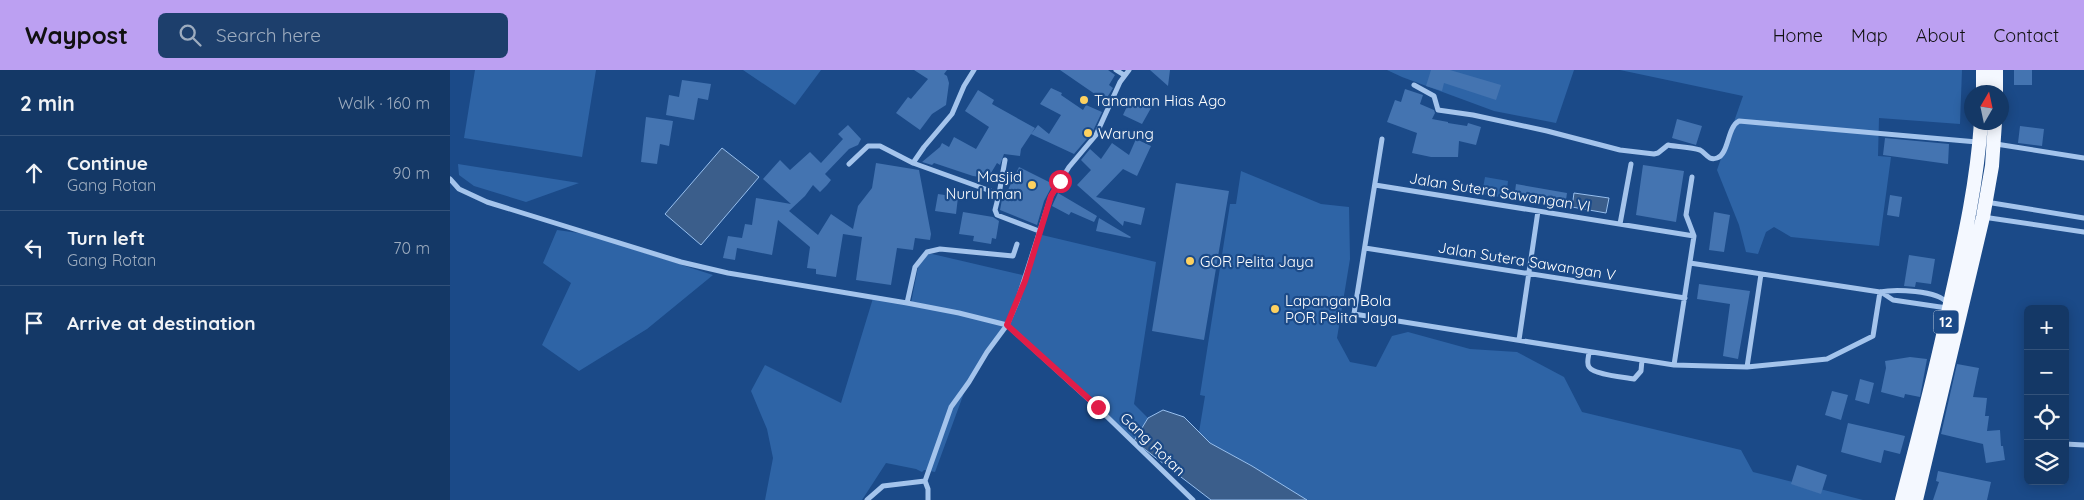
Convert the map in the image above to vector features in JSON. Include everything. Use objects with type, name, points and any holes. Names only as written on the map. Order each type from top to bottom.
[{"type":"highway","points":[[1983,70],[1983,85]]},
{"type":"highway","points":[[1996,70],[1996,85]]},
{"type":"highway","name":"12","points":[[1979,201],[1981,130]]},
{"type":"highway","name":"12","points":[[1916,500],[1979,201],[1992,166],[1995,130]]},
{"type":"highway","name":"12","points":[[1902,500],[1956,310]]},
{"type":"street","points":[[912,163],[952,114],[964,86],[974,70]]},
{"type":"street","points":[[1116,70],[1124,75]]},
{"type":"street","points":[[928,500],[926,482],[951,407],[1007,325],[1025,281],[1051,196],[1069,167],[1096,135],[1124,75],[1129,70]]},
{"type":"street","points":[[1414,84],[1434,96],[1440,111],[1473,115],[1620,150],[1654,154],[1668,145],[1702,151],[1709,158],[1715,159],[1721,155],[1734,125],[1739,121],[1994,143],[2084,158]]},
{"type":"street","points":[[1382,139],[1354,314],[1674,365],[1747,367],[1827,359],[1872,336],[1880,292]]},
{"type":"street","points":[[848,164],[868,146],[880,146],[912,163],[999,194]]},
{"type":"street","points":[[1006,160],[995,210],[997,215],[1039,231]]},
{"type":"street","points":[[1620,224],[1630,164]]},
{"type":"street","points":[[1674,365],[1694,236],[1686,215],[1692,177]]},
{"type":"street","name":"Gang Rotan","points":[[450,179],[459,189],[487,202],[638,250],[698,266],[907,303],[1007,325],[1098,407],[1193,500]]},
{"type":"street","name":"Jalan Sutera Sawangan VI","points":[[1375,185],[1694,236]]},
{"type":"street","points":[[1979,201],[2084,218]]},
{"type":"street","points":[[1519,340],[1538,211]]},
{"type":"street","points":[[1976,216],[2084,232]]},
{"type":"street","points":[[907,303],[915,267],[927,252],[940,249],[1013,256],[1017,244]]},
{"type":"street","name":"Jalan Sutera Sawangan V","points":[[1365,248],[1684,298]]},
{"type":"street","points":[[1690,263],[1880,292],[1894,289],[1929,294],[1944,299],[1956,310]]},
{"type":"street","points":[[1747,367],[1761,274]]},
{"type":"street","points":[[1880,292],[1893,300],[1956,310]]},
{"type":"street","points":[[1589,352],[1589,368],[1594,372],[1634,378],[1641,371],[1642,360]]},
{"type":"street","points":[[2069,444],[2084,445]]},
{"type":"street","points":[[867,500],[883,486],[926,482]]},
{"type":"shaded area","points":[[475,70],[596,70],[582,157],[464,138]]},
{"type":"shaded area","points":[[743,70],[821,70],[795,105]]},
{"type":"shaded area","points":[[1387,70],[1574,70],[1556,123],[1494,111]]},
{"type":"shaded area","points":[[1620,70],[1962,70],[1960,124],[1879,118],[1878,156],[1891,157],[1879,246],[1791,237],[1774,227],[1766,232],[1758,254],[1746,252],[1739,225],[1717,170],[1743,96]]},
{"type":"shaded area","points":[[722,148],[759,177],[701,245],[665,214]]},
{"type":"shaded area","points":[[458,164],[579,183],[526,202],[474,186],[459,175]]},
{"type":"shaded area","points":[[1241,171],[1321,204],[1349,207],[1350,259],[1337,338],[1350,362],[1376,367],[1392,336],[1408,332],[1470,349],[1517,352],[1564,377],[1582,412],[1741,450],[1753,472],[1863,500],[1306,500],[1252,466],[1210,443],[1199,432],[1205,396],[1200,395],[1230,204],[1236,204]]},
{"type":"shaded area","points":[[1485,177],[1508,181],[1506,198],[1482,194]]},
{"type":"shaded area","points":[[1574,193],[1609,198],[1606,213],[1572,207]]},
{"type":"shaded area","points":[[557,230],[586,234],[713,275],[647,329],[579,371],[542,345],[571,283],[543,263]]},
{"type":"shaded area","points":[[1042,235],[1156,262],[1134,404],[1148,418],[1134,441],[1006,327],[968,382],[935,472],[924,470],[922,472],[886,463],[862,500],[765,500],[773,458],[767,429],[751,391],[765,365],[841,403],[874,295],[911,303],[918,267],[928,253],[1027,276]]},
{"type":"shaded area","points":[[1163,410],[1184,417],[1210,443],[1307,500],[1211,500],[1134,441],[1148,418]]},
{"type":"building","points":[[914,70],[947,70],[944,74],[947,76],[949,83],[946,105],[932,114],[920,130],[896,113],[908,97],[911,99],[928,79]]},
{"type":"building","points":[[1060,70],[1108,70],[1115,75],[1109,85],[1113,88],[1105,101]]},
{"type":"building","points":[[1150,70],[1170,70],[1168,86]]},
{"type":"building","points":[[1431,70],[1450,70],[1501,85],[1496,100],[1444,83],[1442,91],[1426,86]]},
{"type":"building","points":[[2014,70],[2032,70],[2032,85],[2014,85]]},
{"type":"building","points":[[682,80],[711,84],[708,100],[698,98],[694,120],[666,115],[669,95],[679,97]]},
{"type":"building","points":[[1051,88],[1062,93],[1061,95],[1083,110],[1086,105],[1102,112],[1092,133],[1074,154],[1031,134],[1038,125],[1049,134],[1061,115],[1040,104]]},
{"type":"building","points":[[1405,89],[1423,95],[1420,104],[1434,110],[1435,113],[1432,119],[1467,126],[1468,123],[1481,127],[1476,145],[1459,141],[1458,157],[1431,157],[1412,153],[1417,133],[1387,122],[1395,100],[1401,102]]},
{"type":"building","points":[[978,90],[994,100],[992,104],[1035,128],[1021,149],[1020,156],[1004,154],[1000,165],[997,163],[988,178],[973,176],[934,163],[932,165],[922,162],[940,147],[942,143],[949,147],[954,137],[976,149],[989,127],[965,111]]},
{"type":"building","points":[[1131,98],[1151,108],[1142,124],[1123,115]]},
{"type":"building","points":[[646,117],[673,121],[669,146],[660,144],[657,164],[641,162]]},
{"type":"building","points":[[1677,119],[1702,126],[1696,145],[1672,138]]},
{"type":"building","points":[[848,125],[861,139],[858,145],[849,149],[825,174],[831,180],[820,192],[813,185],[805,196],[789,211],[818,235],[831,214],[853,229],[858,206],[872,188],[876,163],[919,170],[931,234],[930,240],[915,238],[913,250],[897,248],[891,285],[856,280],[862,237],[843,234],[836,277],[816,274],[816,269],[807,268],[810,247],[778,220],[772,255],[737,248],[735,260],[723,258],[728,236],[742,238],[745,224],[752,225],[756,198],[791,204],[763,179],[780,160],[790,170],[810,152],[821,163],[843,139],[838,134]]},
{"type":"building","points":[[2020,126],[2044,129],[2042,146],[2018,143]]},
{"type":"building","points":[[1885,138],[1949,144],[1948,164],[1883,155]]},
{"type":"building","points":[[1136,139],[1151,146],[1137,176],[1123,169],[1096,197],[1145,208],[1141,225],[1124,221],[1123,226],[1077,185],[1091,170],[1081,160],[1090,149],[1101,159],[1112,143],[1129,155]]},
{"type":"building","points":[[1643,165],[1684,171],[1676,222],[1636,215]]},
{"type":"building","points":[[1019,167],[1053,184],[1044,201],[1037,225],[1000,210],[1003,194],[1006,194]]},
{"type":"building","name":"GOR Pelita Jaya","points":[[1176,183],[1229,191],[1204,340],[1152,331]]},
{"type":"building","points":[[1516,184],[1567,193],[1565,207],[1514,199]]},
{"type":"building","points":[[1058,193],[1097,216],[1094,222],[1071,212],[1069,215],[1052,206]]},
{"type":"building","points":[[938,194],[958,197],[956,214],[935,211]]},
{"type":"building","points":[[1890,195],[1902,197],[1899,217],[1887,215]]},
{"type":"building","points":[[963,212],[993,217],[999,221],[996,239],[992,238],[991,244],[973,241],[974,236],[959,234]]},
{"type":"building","points":[[1714,212],[1730,215],[1724,252],[1709,250]]},
{"type":"building","points":[[1099,218],[1131,237],[1096,231]]},
{"type":"building","points":[[1909,255],[1935,259],[1931,284],[1916,282],[1915,287],[1904,286]]},
{"type":"building","points":[[1699,284],[1750,291],[1738,359],[1723,356],[1730,304],[1697,299]]},
{"type":"building","points":[[1910,357],[1927,359],[1920,397],[1905,394],[1904,398],[1881,392],[1886,368],[1885,361]]},
{"type":"building","points":[[1957,364],[1979,368],[1973,397],[1987,398],[1985,416],[1989,416],[1987,431],[2000,430],[2001,446],[2003,446],[2005,460],[1986,463],[1983,444],[1941,434]]},
{"type":"building","points":[[1860,379],[1874,383],[1869,404],[1855,400]]},
{"type":"building","points":[[1832,391],[1848,395],[1841,420],[1825,415]]},
{"type":"building","points":[[1848,423],[1905,436],[1900,454],[1884,450],[1881,463],[1841,452]]},
{"type":"building","points":[[1797,465],[1827,475],[1821,494],[1791,484]]},
{"type":"building","points":[[1938,471],[1991,482],[1987,500],[1933,500],[1939,482],[1936,481]]},
{"type":"place","name":"Tanaman Hias Ago","points":[[1084,100]]},
{"type":"place","name":"Warung","points":[[1088,133]]},
{"type":"place","name":"Masjid Nurul Iman","points":[[1032,185]]},
{"type":"place","name":"GOR Pelita Jaya","points":[[1190,261]]},
{"type":"place","name":"Lapangan Bola POR Pelita Jaya","points":[[1275,309]]},
{"type":"route","points":[[1060,181],[1051,196],[1025,281],[1007,325],[1098,407]]}]
